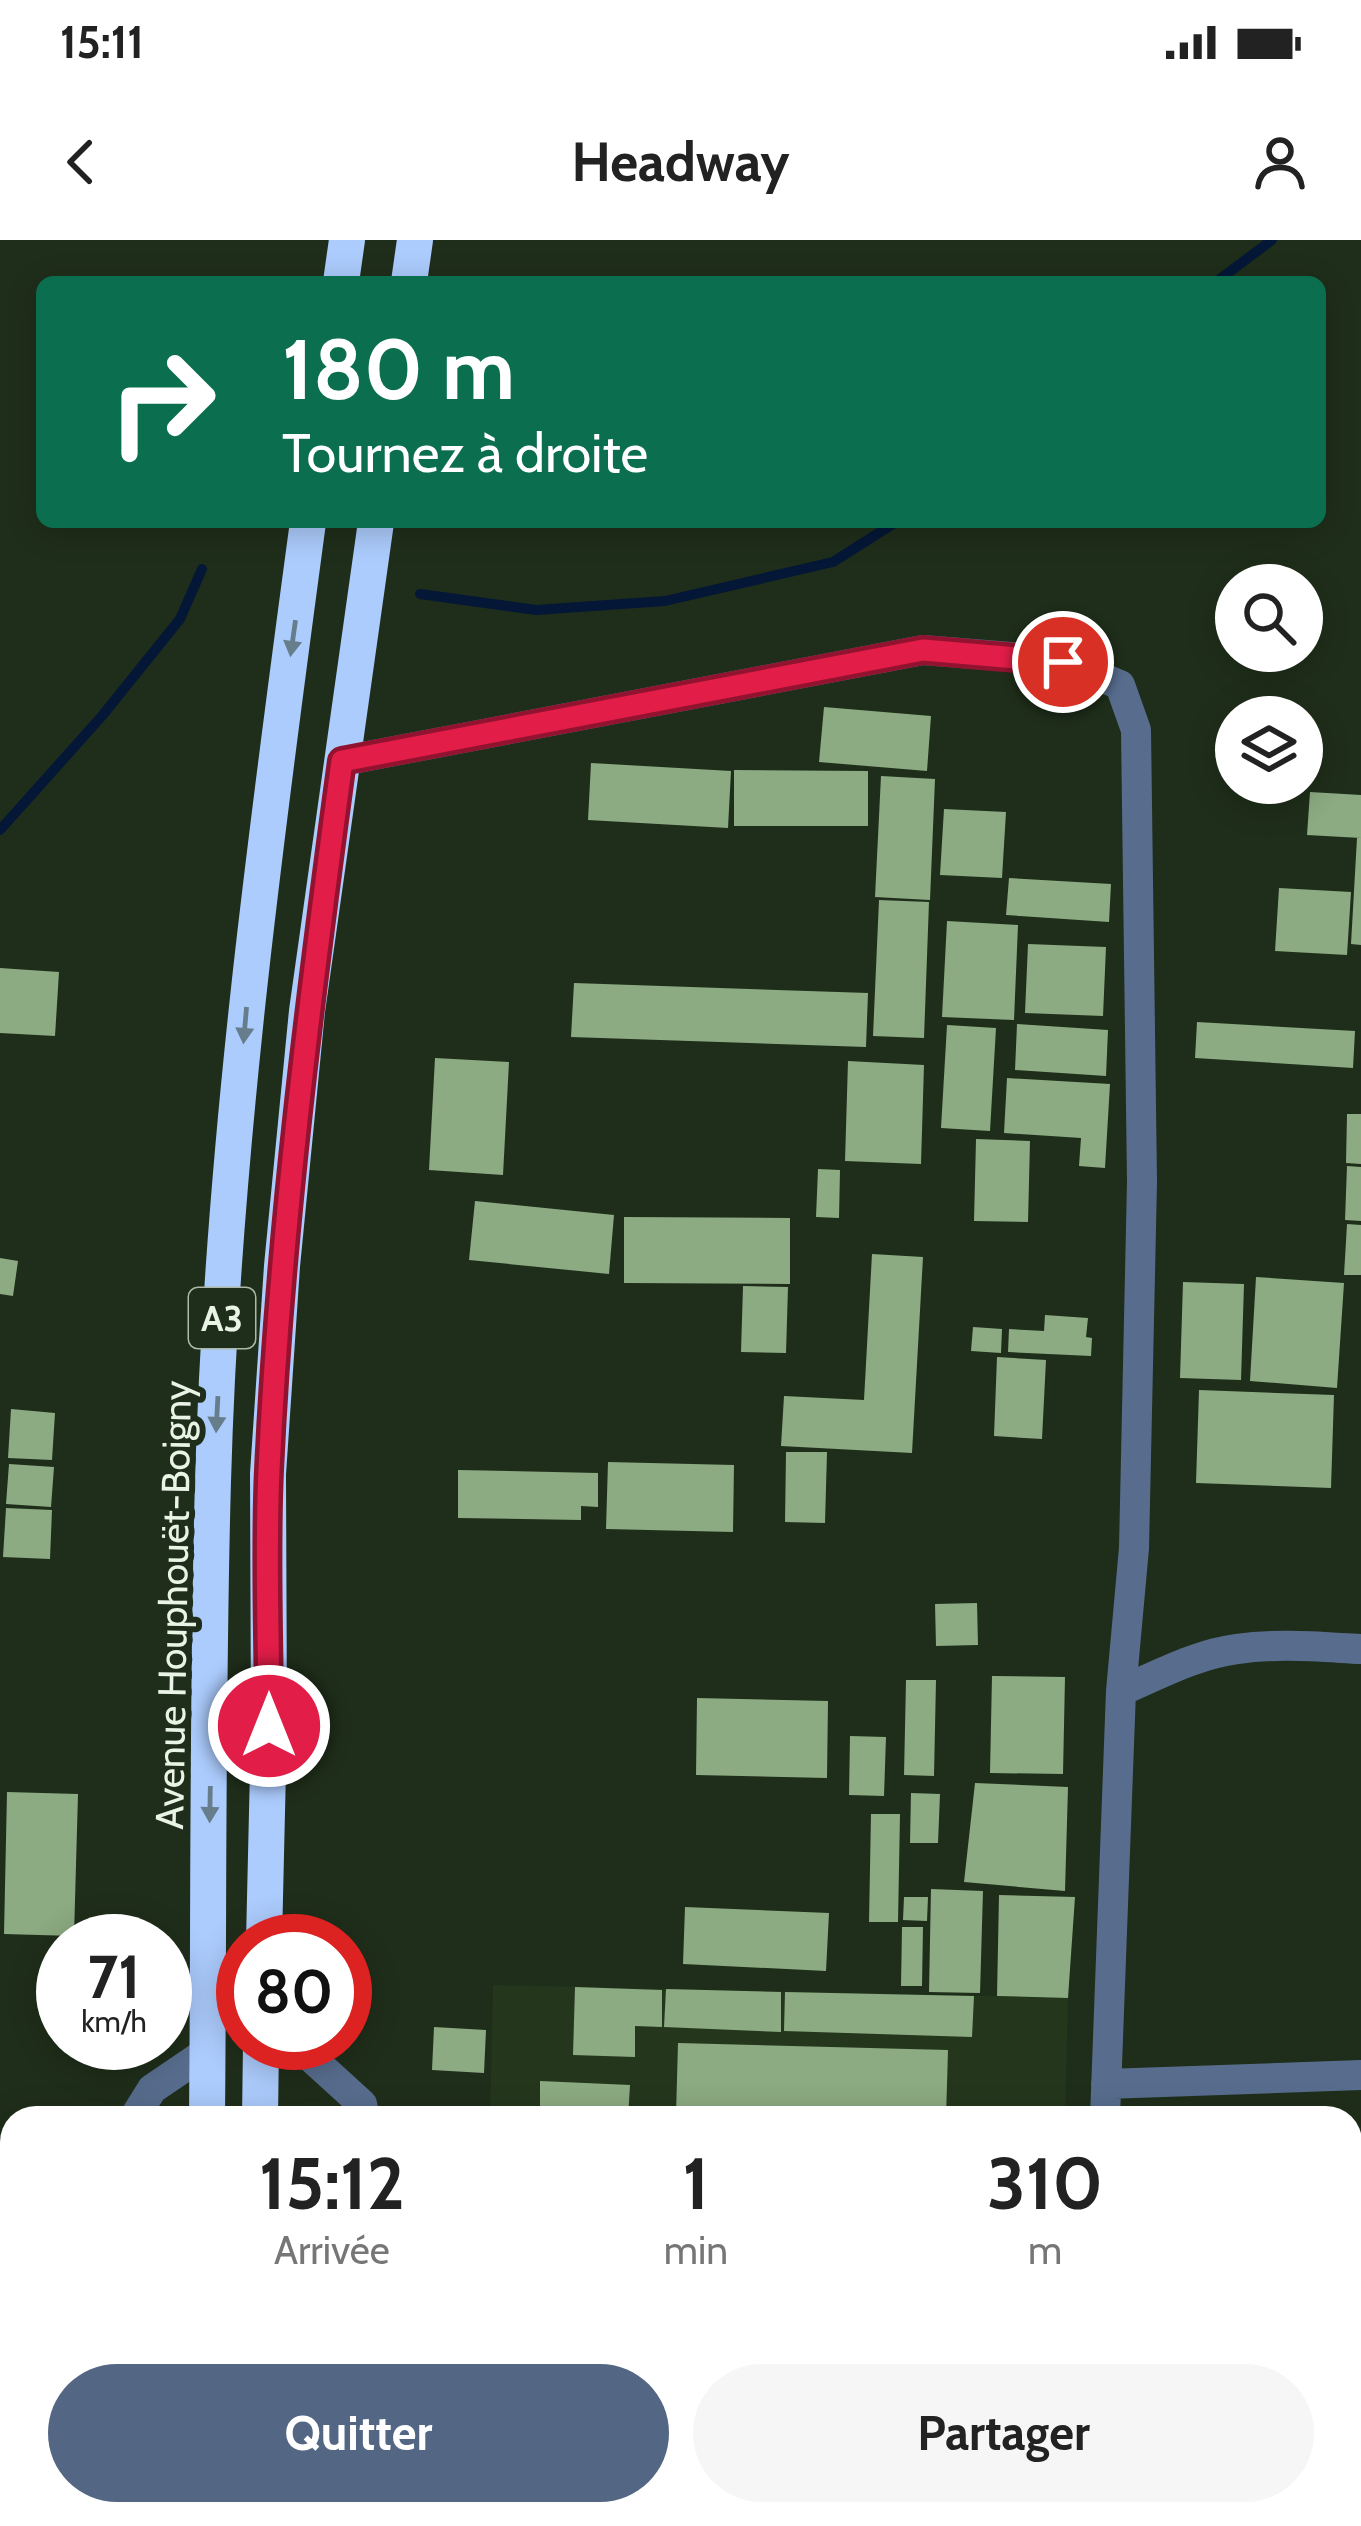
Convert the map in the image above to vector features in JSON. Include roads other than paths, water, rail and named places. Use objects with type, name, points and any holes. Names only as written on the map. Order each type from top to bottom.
[{"type":"highway","points":[[342,276],[347,240]]},
{"type":"highway","points":[[410,276],[415,240]]},
{"type":"highway","name":"Avenue Houphouët-Boigny","points":[[207,2106],[213,1479],[224,1284],[246,1009],[307,528]]},
{"type":"highway","name":"A3","points":[[265,1914],[268,1474],[274,1381],[307,1011],[375,528]]},
{"type":"highway","points":[[260,2106],[261,2070]]},
{"type":"street","points":[[342,761],[923,650],[1063,662],[1120,685],[1136,730],[1142,1182],[1134,1548],[1121,1691],[1105,2106]]},
{"type":"street","points":[[1121,1691],[1234,1649],[1361,1649]]},
{"type":"street","points":[[142,2106],[152,2090],[208,2050]]},
{"type":"street","points":[[325,2070],[362,2106]]},
{"type":"street","points":[[1106,2084],[1361,2075]]},
{"type":"waterway","points":[[1224,276],[1272,240]]},
{"type":"waterway","points":[[420,594],[536,610],[665,601],[833,562],[887,528]]},
{"type":"waterway","points":[[0,830],[102,716],[180,619],[202,569]]}]
